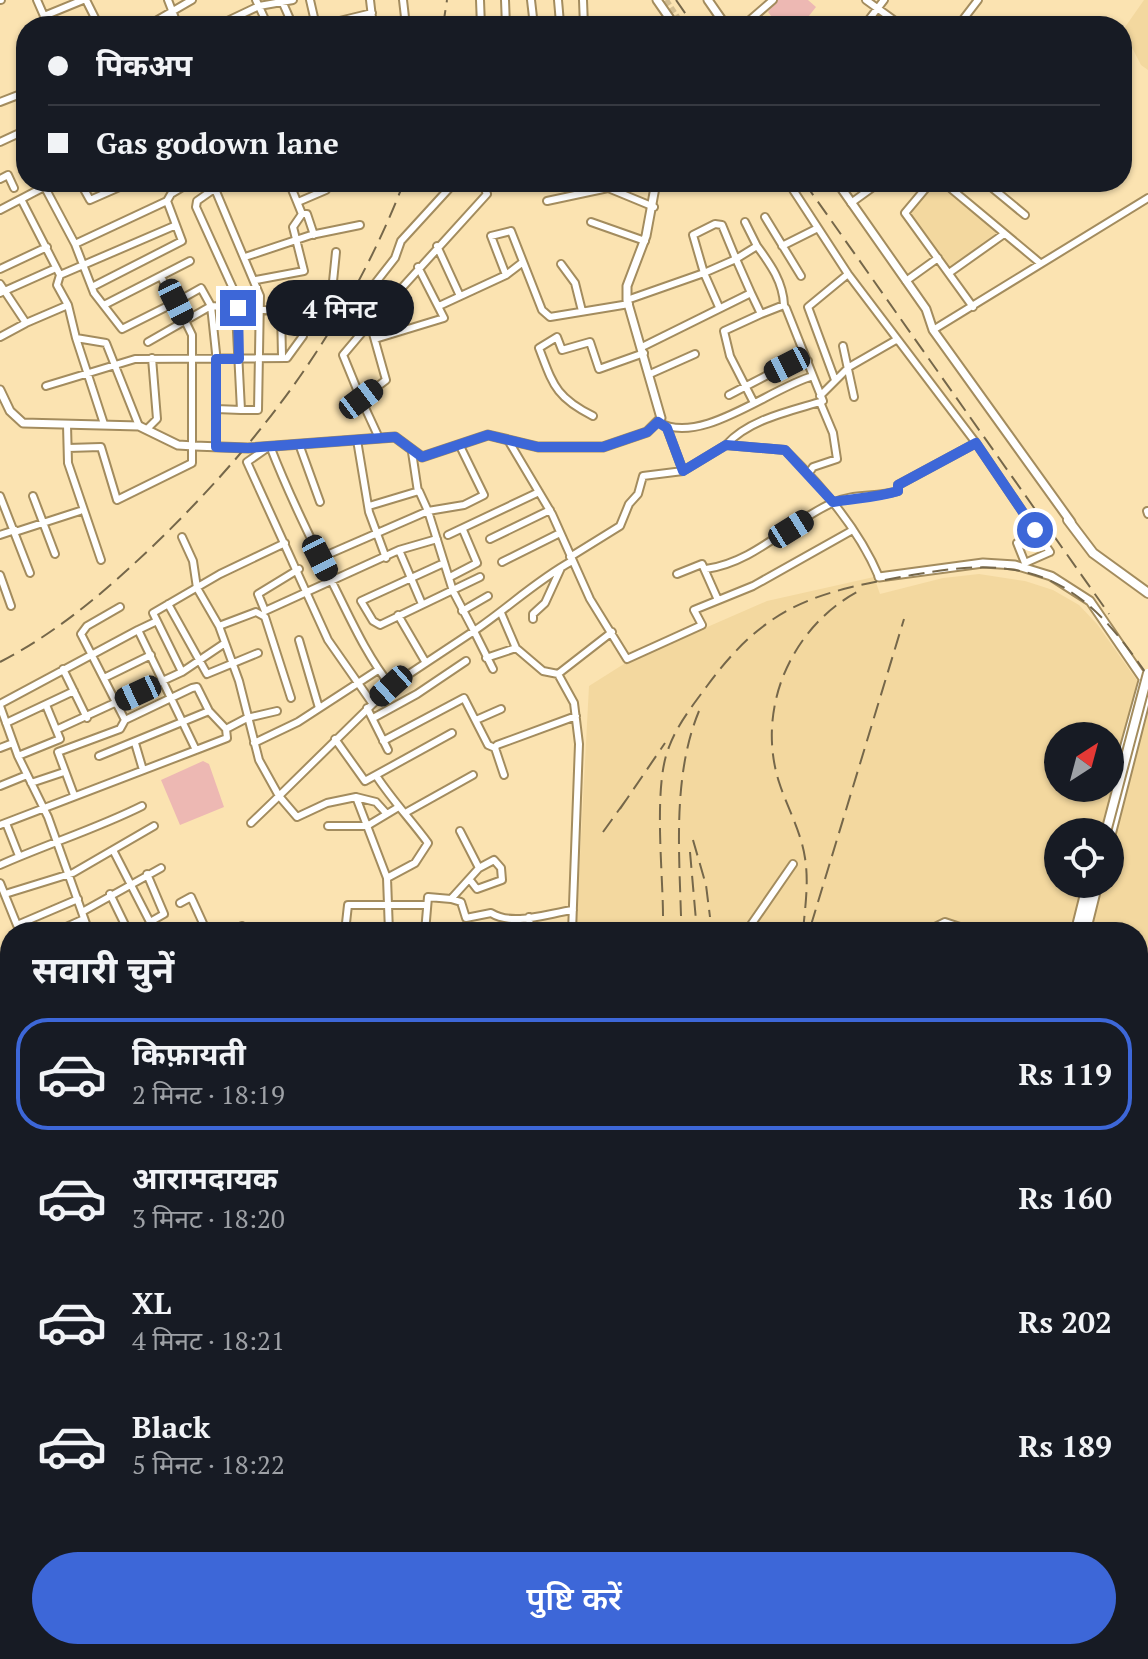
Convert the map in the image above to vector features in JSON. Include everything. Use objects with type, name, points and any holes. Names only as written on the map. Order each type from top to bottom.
[{"type":"main road","points":[[1071,524],[1093,553],[1148,590]]},
{"type":"main road","points":[[1108,818],[1146,677]]},
{"type":"main road","points":[[1083,922],[1089,898]]},
{"type":"street","points":[[37,0],[44,16],[85,0]]},
{"type":"street","points":[[168,0],[176,16]]},
{"type":"street","points":[[164,16],[192,0]]},
{"type":"street","points":[[235,16],[258,3],[293,0]]},
{"type":"street","points":[[370,0],[372,16]]},
{"type":"street","points":[[755,16],[773,0]]},
{"type":"street","points":[[866,0],[887,16]]},
{"type":"street","points":[[872,16],[884,0]]},
{"type":"street","points":[[966,16],[978,0]]},
{"type":"street","points":[[359,16],[372,13]]},
{"type":"street","points":[[0,179],[8,175],[14,188]]},
{"type":"street","points":[[0,210],[32,192]]},
{"type":"street","points":[[47,192],[75,244],[92,287],[122,329],[201,288],[211,306],[216,359],[216,447]]},
{"type":"street","points":[[86,192],[90,200],[108,192]]},
{"type":"street","points":[[92,287],[182,241],[167,201],[174,192]]},
{"type":"street","points":[[206,192],[197,201],[196,207],[235,293],[238,308],[241,410]]},
{"type":"street","points":[[216,192],[256,280],[261,309],[258,410],[216,409]]},
{"type":"street","points":[[294,192],[302,214]]},
{"type":"street","points":[[298,202],[321,192]]},
{"type":"street","points":[[366,295],[395,258],[401,241],[446,192]]},
{"type":"street","points":[[379,438],[343,355],[486,192]]},
{"type":"street","points":[[547,201],[581,192]]},
{"type":"street","points":[[623,192],[654,207]]},
{"type":"street","points":[[0,390],[10,411],[23,423],[143,428],[178,445],[270,446],[395,437],[422,457],[488,435],[538,447],[603,447],[647,432],[661,418],[628,302],[627,286],[645,241],[655,192]]},
{"type":"street","points":[[795,192],[848,274],[976,443],[1050,552],[1025,563],[1017,543]]},
{"type":"street","points":[[844,192],[926,309],[933,330],[1071,524]]},
{"type":"street","points":[[851,203],[866,192]]},
{"type":"street","points":[[923,192],[905,213],[973,307]]},
{"type":"street","points":[[955,192],[1040,263]]},
{"type":"street","points":[[997,192],[1025,215]]},
{"type":"street","points":[[933,330],[1148,198]]},
{"type":"street","points":[[21,199],[58,272],[57,285],[68,305],[104,424]]},
{"type":"street","points":[[75,244],[157,202],[167,201]]},
{"type":"street","points":[[302,214],[307,214],[314,235]]},
{"type":"street","points":[[256,280],[304,271],[293,223],[302,214]]},
{"type":"street","points":[[765,217],[801,276]]},
{"type":"street","points":[[591,222],[645,241]]},
{"type":"street","points":[[745,222],[784,291],[784,305],[724,331],[753,401]]},
{"type":"street","points":[[719,307],[704,273],[693,235],[715,224],[722,225],[761,314]]},
{"type":"street","points":[[245,257],[296,240],[360,225]]},
{"type":"street","points":[[2,292],[174,226]]},
{"type":"street","points":[[782,246],[818,228]]},
{"type":"street","points":[[506,275],[491,236],[511,231],[542,310],[550,317],[628,302],[704,273],[757,246]]},
{"type":"street","points":[[949,273],[1004,234]]},
{"type":"street","points":[[437,246],[460,296]]},
{"type":"street","points":[[0,269],[47,247]]},
{"type":"street","points":[[148,342],[211,306],[304,313],[330,311],[336,252]]},
{"type":"street","points":[[906,281],[938,258]]},
{"type":"street","points":[[104,305],[190,261]]},
{"type":"street","points":[[439,306],[506,275],[523,262]]},
{"type":"street","points":[[561,264],[575,283],[582,311]]},
{"type":"street","points":[[375,339],[444,318],[418,267]]},
{"type":"street","points":[[835,380],[808,307],[848,274]]},
{"type":"street","points":[[68,448],[101,447],[117,500],[192,463],[192,335],[161,276]]},
{"type":"street","points":[[0,284],[2,292],[26,323]]},
{"type":"street","points":[[593,416],[563,399],[546,375],[539,348],[557,337],[562,350],[590,342],[599,369],[643,350],[719,307],[751,293]]},
{"type":"street","points":[[0,337],[68,305]]},
{"type":"street","points":[[786,308],[833,433],[837,459],[813,467],[809,473]]},
{"type":"street","points":[[281,311],[282,356]]},
{"type":"street","points":[[46,386],[113,363],[152,358],[289,357],[303,336],[304,313]]},
{"type":"street","points":[[361,399],[386,380],[370,323]]},
{"type":"street","points":[[76,338],[106,343],[143,428]]},
{"type":"street","points":[[251,823],[391,686],[501,613],[545,575],[620,526],[629,504],[638,494],[643,476],[683,471],[726,445],[734,435],[820,399],[849,367],[896,340]]},
{"type":"street","points":[[843,346],[854,397]]},
{"type":"street","points":[[650,374],[695,354]]},
{"type":"street","points":[[143,428],[157,419],[152,358]]},
{"type":"street","points":[[729,395],[787,365],[808,361]]},
{"type":"street","points":[[658,422],[667,428],[704,427],[789,383],[813,376]]},
{"type":"street","points":[[0,412],[10,411]]},
{"type":"street","points":[[67,425],[68,463],[101,560]]},
{"type":"street","points":[[667,428],[683,471]]},
{"type":"street","points":[[357,440],[369,506],[386,558]]},
{"type":"street","points":[[508,440],[550,510],[571,559],[627,659],[702,625],[694,610],[786,569],[851,531]]},
{"type":"street","points":[[706,569],[753,552],[833,502],[865,495],[876,498],[898,491],[898,485],[976,443]]},
{"type":"street","points":[[299,444],[320,502]]},
{"type":"street","points":[[726,445],[785,450],[833,502],[871,559],[879,577],[983,563],[1015,565],[1051,576],[1090,601],[1146,677]]},
{"type":"street","points":[[270,446],[247,462],[299,569],[328,640],[357,681],[388,750]]},
{"type":"street","points":[[270,446],[331,581],[378,670],[391,686]]},
{"type":"street","points":[[320,558],[428,511],[464,505],[484,495],[460,446]]},
{"type":"street","points":[[412,452],[418,492],[428,511],[453,591],[493,669]]},
{"type":"street","points":[[369,506],[418,492]]},
{"type":"street","points":[[448,535],[539,492]]},
{"type":"street","points":[[0,496],[30,573]]},
{"type":"street","points":[[33,496],[55,554]]},
{"type":"street","points":[[490,539],[550,510]]},
{"type":"street","points":[[0,535],[80,511]]},
{"type":"street","points":[[450,577],[477,563],[463,530]]},
{"type":"street","points":[[502,562],[560,533]]},
{"type":"street","points":[[182,537],[193,561],[197,588],[219,626],[232,663],[254,743],[279,796],[297,817],[327,803],[356,797],[376,802],[386,813]]},
{"type":"street","points":[[299,569],[258,594],[257,598],[265,611],[399,550],[437,539]]},
{"type":"street","points":[[182,672],[153,613],[285,543]]},
{"type":"street","points":[[399,550],[422,604]]},
{"type":"street","points":[[444,563],[361,601],[373,621],[380,625],[480,577]]},
{"type":"street","points":[[677,574],[702,564],[718,600]]},
{"type":"street","points":[[533,619],[533,614],[545,603],[563,566]]},
{"type":"street","points":[[0,575],[11,606]]},
{"type":"street","points":[[462,611],[488,596]]},
{"type":"street","points":[[168,604],[207,674],[258,653]]},
{"type":"street","points":[[120,607],[87,626],[81,634],[125,720]]},
{"type":"street","points":[[219,626],[256,612],[265,617],[291,698]]},
{"type":"street","points":[[501,613],[511,624],[506,631],[516,648],[543,671],[558,674],[612,632]]},
{"type":"street","points":[[398,615],[426,663]]},
{"type":"street","points":[[85,922],[44,808],[18,756],[0,705],[91,653],[157,621]]},
{"type":"street","points":[[138,630],[196,750]]},
{"type":"street","points":[[299,640],[319,708]]},
{"type":"street","points":[[58,729],[182,672],[225,643]]},
{"type":"street","points":[[486,658],[516,648]]},
{"type":"street","points":[[104,678],[151,655]]},
{"type":"street","points":[[375,717],[417,694],[466,661]]},
{"type":"street","points":[[63,669],[87,718]]},
{"type":"street","points":[[254,743],[319,708],[378,670]]},
{"type":"street","points":[[558,674],[574,703],[579,744],[572,922]]},
{"type":"street","points":[[19,856],[3,824],[227,738],[226,729],[209,711],[197,687],[125,720],[120,729],[58,752],[74,795]]},
{"type":"street","points":[[6,723],[74,691]]},
{"type":"street","points":[[1115,818],[1148,691]]},
{"type":"street","points":[[383,741],[464,698],[488,745],[495,748],[544,725],[576,716]]},
{"type":"street","points":[[18,756],[60,739],[46,705]]},
{"type":"street","points":[[476,720],[501,709]]},
{"type":"street","points":[[99,756],[209,711]]},
{"type":"street","points":[[226,729],[247,718],[277,711]]},
{"type":"street","points":[[335,739],[363,781],[377,777],[452,733]]},
{"type":"street","points":[[0,748],[13,743]]},
{"type":"street","points":[[135,743],[143,770]]},
{"type":"street","points":[[495,748],[504,775]]},
{"type":"street","points":[[31,783],[64,772]]},
{"type":"street","points":[[0,786],[27,775]]},
{"type":"street","points":[[405,813],[473,775]]},
{"type":"street","points":[[377,777],[397,808],[405,813],[428,843],[415,863],[387,878]]},
{"type":"street","points":[[356,797],[387,878],[389,922]]},
{"type":"street","points":[[0,865],[56,840],[108,823],[142,806]]},
{"type":"street","points":[[328,826],[367,826],[397,808]]},
{"type":"street","points":[[5,894],[68,873],[154,826]]},
{"type":"street","points":[[460,831],[479,868]]},
{"type":"street","points":[[113,850],[150,922],[159,920],[164,914],[160,896],[147,874]]},
{"type":"street","points":[[451,899],[479,868],[494,860],[501,868],[502,880],[477,889],[470,880]]},
{"type":"street","points":[[753,922],[793,864]]},
{"type":"street","points":[[71,922],[110,894],[161,868]]},
{"type":"street","points":[[0,883],[16,922]]},
{"type":"street","points":[[110,894],[124,922]]},
{"type":"street","points":[[180,903],[191,897],[202,922]]},
{"type":"street","points":[[425,922],[428,897],[461,902],[466,918],[491,913],[500,918],[529,917],[573,910]]},
{"type":"street","points":[[24,922],[78,899]]},
{"type":"street","points":[[346,922],[348,905],[426,905]]},
{"type":"street","points":[[529,917],[530,922]]},
{"type":"shaded area","points":[[777,0],[808,0],[816,7],[809,16],[771,16],[768,12]]},
{"type":"shaded area","points":[[1144,0],[1148,0],[1148,70],[1141,65],[1132,48],[1132,17]]},
{"type":"shaded area","points":[[926,192],[947,192],[998,232],[949,268],[909,212]]},
{"type":"shaded area","points":[[979,574],[1025,581],[1053,590],[1079,605],[1097,624],[1148,696],[1148,922],[577,922],[589,686],[627,662],[767,601],[874,577],[880,594],[943,578]]},
{"type":"shaded area","points":[[203,761],[209,764],[224,807],[180,825],[161,780]]},
{"type":"tunnel","points":[[666,0],[676,16]]},
{"type":"railway","points":[[445,16],[447,0]]},
{"type":"railway","points":[[676,0],[687,16]]},
{"type":"railway","points":[[0,662],[62,624],[100,594],[154,545],[231,464],[299,377],[329,332],[357,284],[400,192]]},
{"type":"railway","points":[[811,192],[1109,614]]},
{"type":"railway","points":[[663,916],[661,783],[672,739],[729,658],[751,636],[796,606],[848,588],[912,575],[982,567],[1016,570],[1049,580],[1080,598],[1117,634],[1148,676]]},
{"type":"railway","points":[[804,922],[806,867],[803,848],[779,782],[773,754],[772,725],[786,670],[799,645],[838,604],[863,589]]},
{"type":"railway","points":[[812,922],[904,619]]},
{"type":"railway","points":[[681,916],[681,786],[699,711]]},
{"type":"railway","points":[[620,809],[665,743]]},
{"type":"railway","points":[[603,832],[626,800]]},
{"type":"railway","points":[[693,840],[706,885],[710,917]]},
{"type":"railway","points":[[690,852],[696,922]]},
{"type":"route","points":[[238,308],[239,359],[216,359],[216,447],[248,448],[395,437],[422,457],[452,450],[488,435],[538,447],[603,447],[647,432],[658,422],[667,428],[683,471],[726,445],[785,450],[833,502],[865,495],[876,498],[898,491],[898,485],[923,475],[976,443],[1035,530]]}]
